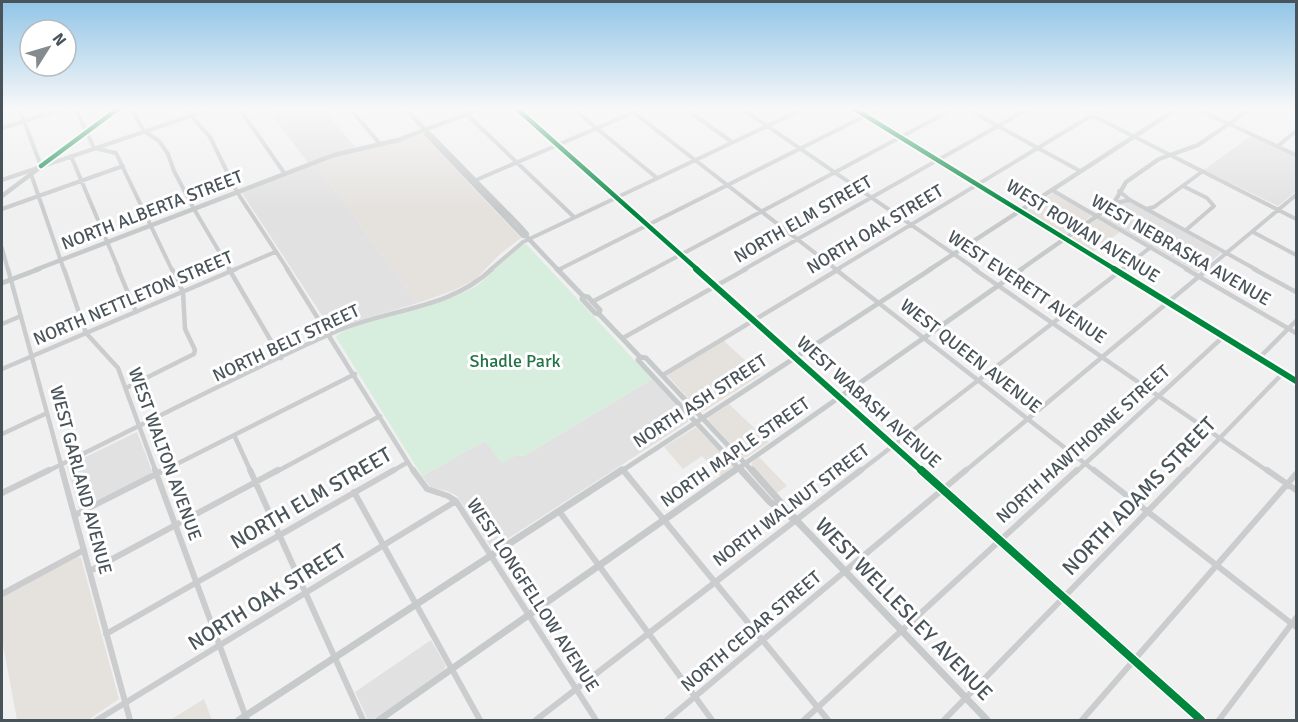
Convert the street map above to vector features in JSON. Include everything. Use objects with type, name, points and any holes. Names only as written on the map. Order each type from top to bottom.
[{"type":"main road","points":[[2,196],[74,142]]},
{"type":"main road","name":"NORTH ALBERTA STREET","points":[[2,283],[342,152],[392,142]]},
{"type":"main road","name":"WEST WELLESLEY AVENUE","points":[[433,142],[523,236],[528,238]]},
{"type":"main road","name":"WEST WELLESLEY AVENUE","points":[[437,142],[527,234],[528,238],[583,296],[600,310],[599,314]]},
{"type":"main road","name":"NORTH ASH STREET","points":[[244,719],[1125,142]]},
{"type":"main road","name":"NORTH MAPLE STREET","points":[[379,720],[1097,216],[1114,203],[1126,182],[1159,159],[1193,148],[1202,142]]},
{"type":"main road","points":[[458,161],[459,169],[471,175]]},
{"type":"main road","name":"WEST WELLESLEY AVENUE","points":[[583,296],[582,299],[588,307],[599,314],[623,338],[695,422],[786,516],[797,521]]},
{"type":"main road","name":"WEST WELLESLEY AVENUE","points":[[639,359],[646,358],[663,375],[797,521],[987,720]]},
{"type":"street","points":[[32,142],[41,166]]},
{"type":"street","points":[[91,142],[94,148]]},
{"type":"street","points":[[2,180],[113,142]]},
{"type":"street","points":[[158,142],[168,154],[174,171],[194,209],[281,358]]},
{"type":"street","name":"WEST LONGFELLOW AVENUE","points":[[212,142],[237,192],[355,374],[425,489],[448,494],[456,501],[596,720]]},
{"type":"street","points":[[262,142],[285,174]]},
{"type":"street","points":[[378,142],[381,145]]},
{"type":"street","points":[[495,142],[574,217]]},
{"type":"street","name":"WEST WABASH AVENUE","points":[[554,142],[1202,720]]},
{"type":"street","points":[[476,180],[566,142]]},
{"type":"street","points":[[613,142],[657,178]]},
{"type":"street","name":"WEST QUEEN AVENUE","points":[[673,142],[1217,565],[1295,623]]},
{"type":"street","name":"NORTH BELT STREET","points":[[2,493],[361,321],[458,292],[480,280],[509,251],[528,238],[732,142]]},
{"type":"street","name":"WEST EVERETT AVENUE","points":[[791,142],[1296,490]]},
{"type":"street","points":[[558,270],[813,142]]},
{"type":"street","points":[[592,302],[891,142]]},
{"type":"street","name":"WEST ROWAN AVENUE","points":[[908,142],[1296,381]]},
{"type":"street","name":"NORTH ELM STREET","points":[[623,338],[970,142]]},
{"type":"street","points":[[1026,142],[1080,171]]},
{"type":"street","name":"NORTH OAK STREET","points":[[663,375],[1048,142]]},
{"type":"street","points":[[1145,142],[1296,219]]},
{"type":"street","points":[[1268,142],[1296,155]]},
{"type":"street","points":[[1278,146],[1283,142]]},
{"type":"street","points":[[94,148],[117,153],[183,292],[185,329],[195,350],[193,356],[126,387]]},
{"type":"street","points":[[71,156],[136,312]]},
{"type":"street","points":[[2,209],[123,166]]},
{"type":"street","points":[[1146,208],[1154,207],[1203,171]]},
{"type":"street","name":"WEST WALTON AVENUE","points":[[31,174],[86,333],[90,340],[113,360],[126,387],[220,645],[244,719]]},
{"type":"street","points":[[1183,186],[1207,198],[1214,206],[1186,230]]},
{"type":"street","name":"WEST NEBRASKA AVENUE","points":[[1052,190],[1296,333]]},
{"type":"street","points":[[1119,191],[1130,200],[1296,292]]},
{"type":"street","name":"NORTH CEDAR STREET","points":[[667,720],[1296,195]]},
{"type":"street","points":[[1114,203],[1130,200]]},
{"type":"street","points":[[1252,232],[1296,255]]},
{"type":"street","name":"WEST GARLAND AVENUE","points":[[2,248],[130,720]]},
{"type":"street","name":"NORTH WALNUT STREET","points":[[536,720],[1150,248]]},
{"type":"street","name":"NORTH NETTLETON STREET","points":[[2,369],[275,252]]},
{"type":"street","points":[[2,324],[21,316]]},
{"type":"street","points":[[1259,358],[1296,321]]},
{"type":"street","name":"NORTH HAWTHORNE STREET","points":[[804,720],[1224,336]]},
{"type":"street","name":"NORTH ADAMS STREET","points":[[944,720],[1283,373]]},
{"type":"street","points":[[75,515],[355,374]]},
{"type":"street","points":[[2,434],[47,413]]},
{"type":"street","points":[[90,571],[380,416]]},
{"type":"street","points":[[234,435],[363,720]]},
{"type":"street","name":"NORTH ELM STREET","points":[[106,634],[408,462]]},
{"type":"street","points":[[623,470],[828,720]]},
{"type":"street","points":[[1082,720],[1296,474]]},
{"type":"street","points":[[354,492],[480,720]]},
{"type":"street","name":"NORTH OAK STREET","points":[[97,720],[456,501]]},
{"type":"street","points":[[560,511],[712,720]]},
{"type":"street","points":[[2,594],[84,550]]},
{"type":"street","points":[[1219,720],[1295,623]]},
{"type":"shaded area","points":[[292,142],[351,142],[355,147],[308,163]]},
{"type":"shaded area","points":[[398,142],[429,142],[521,238],[500,254],[475,280],[418,303],[315,164],[336,156]]},
{"type":"shaded area","points":[[1243,142],[1266,142],[1296,156],[1296,191],[1278,206],[1204,170]]},
{"type":"shaded area","points":[[315,164],[418,303],[331,329],[242,193]]},
{"type":"shaded area","points":[[1053,193],[1092,216],[1065,235],[1026,211]]},
{"type":"shaded area","points":[[1123,201],[1129,201],[1221,253],[1197,272],[1102,217]]},
{"type":"shaded area","points":[[1097,219],[1120,232],[1092,252],[1071,238]]},
{"type":"shaded area","points":[[723,340],[761,375],[704,411],[700,411],[667,375]]},
{"type":"shaded area","points":[[652,379],[688,418],[688,422],[495,547],[491,547],[457,496],[447,491],[431,488],[422,476],[485,441],[524,456]]},
{"type":"shaded area","points":[[729,404],[769,442],[747,457],[743,457],[708,420]]},
{"type":"shaded area","points":[[696,427],[733,466],[721,477],[702,456],[683,469],[664,447]]},
{"type":"shaded area","points":[[137,432],[152,471],[151,474],[79,509],[67,466]]},
{"type":"shaded area","points":[[759,457],[787,486],[777,493],[751,466],[752,462]]},
{"type":"shaded area","points":[[78,557],[81,558],[119,699],[88,720],[17,720],[2,639],[2,597]]},
{"type":"shaded area","points":[[431,640],[446,666],[444,670],[373,720],[368,720],[355,692]]},
{"type":"shaded area","points":[[204,699],[212,720],[170,720]]},
{"type":"green space","name":"Shadle Park","points":[[526,244],[652,379],[524,456],[517,455],[502,464],[485,441],[422,476],[336,337],[357,326],[445,299],[475,287],[514,250]]},
{"type":"cycle path","points":[[41,166],[74,142]]},
{"type":"cycle path","points":[[554,142],[1201,720]]},
{"type":"cycle path","points":[[908,142],[1296,381]]}]
